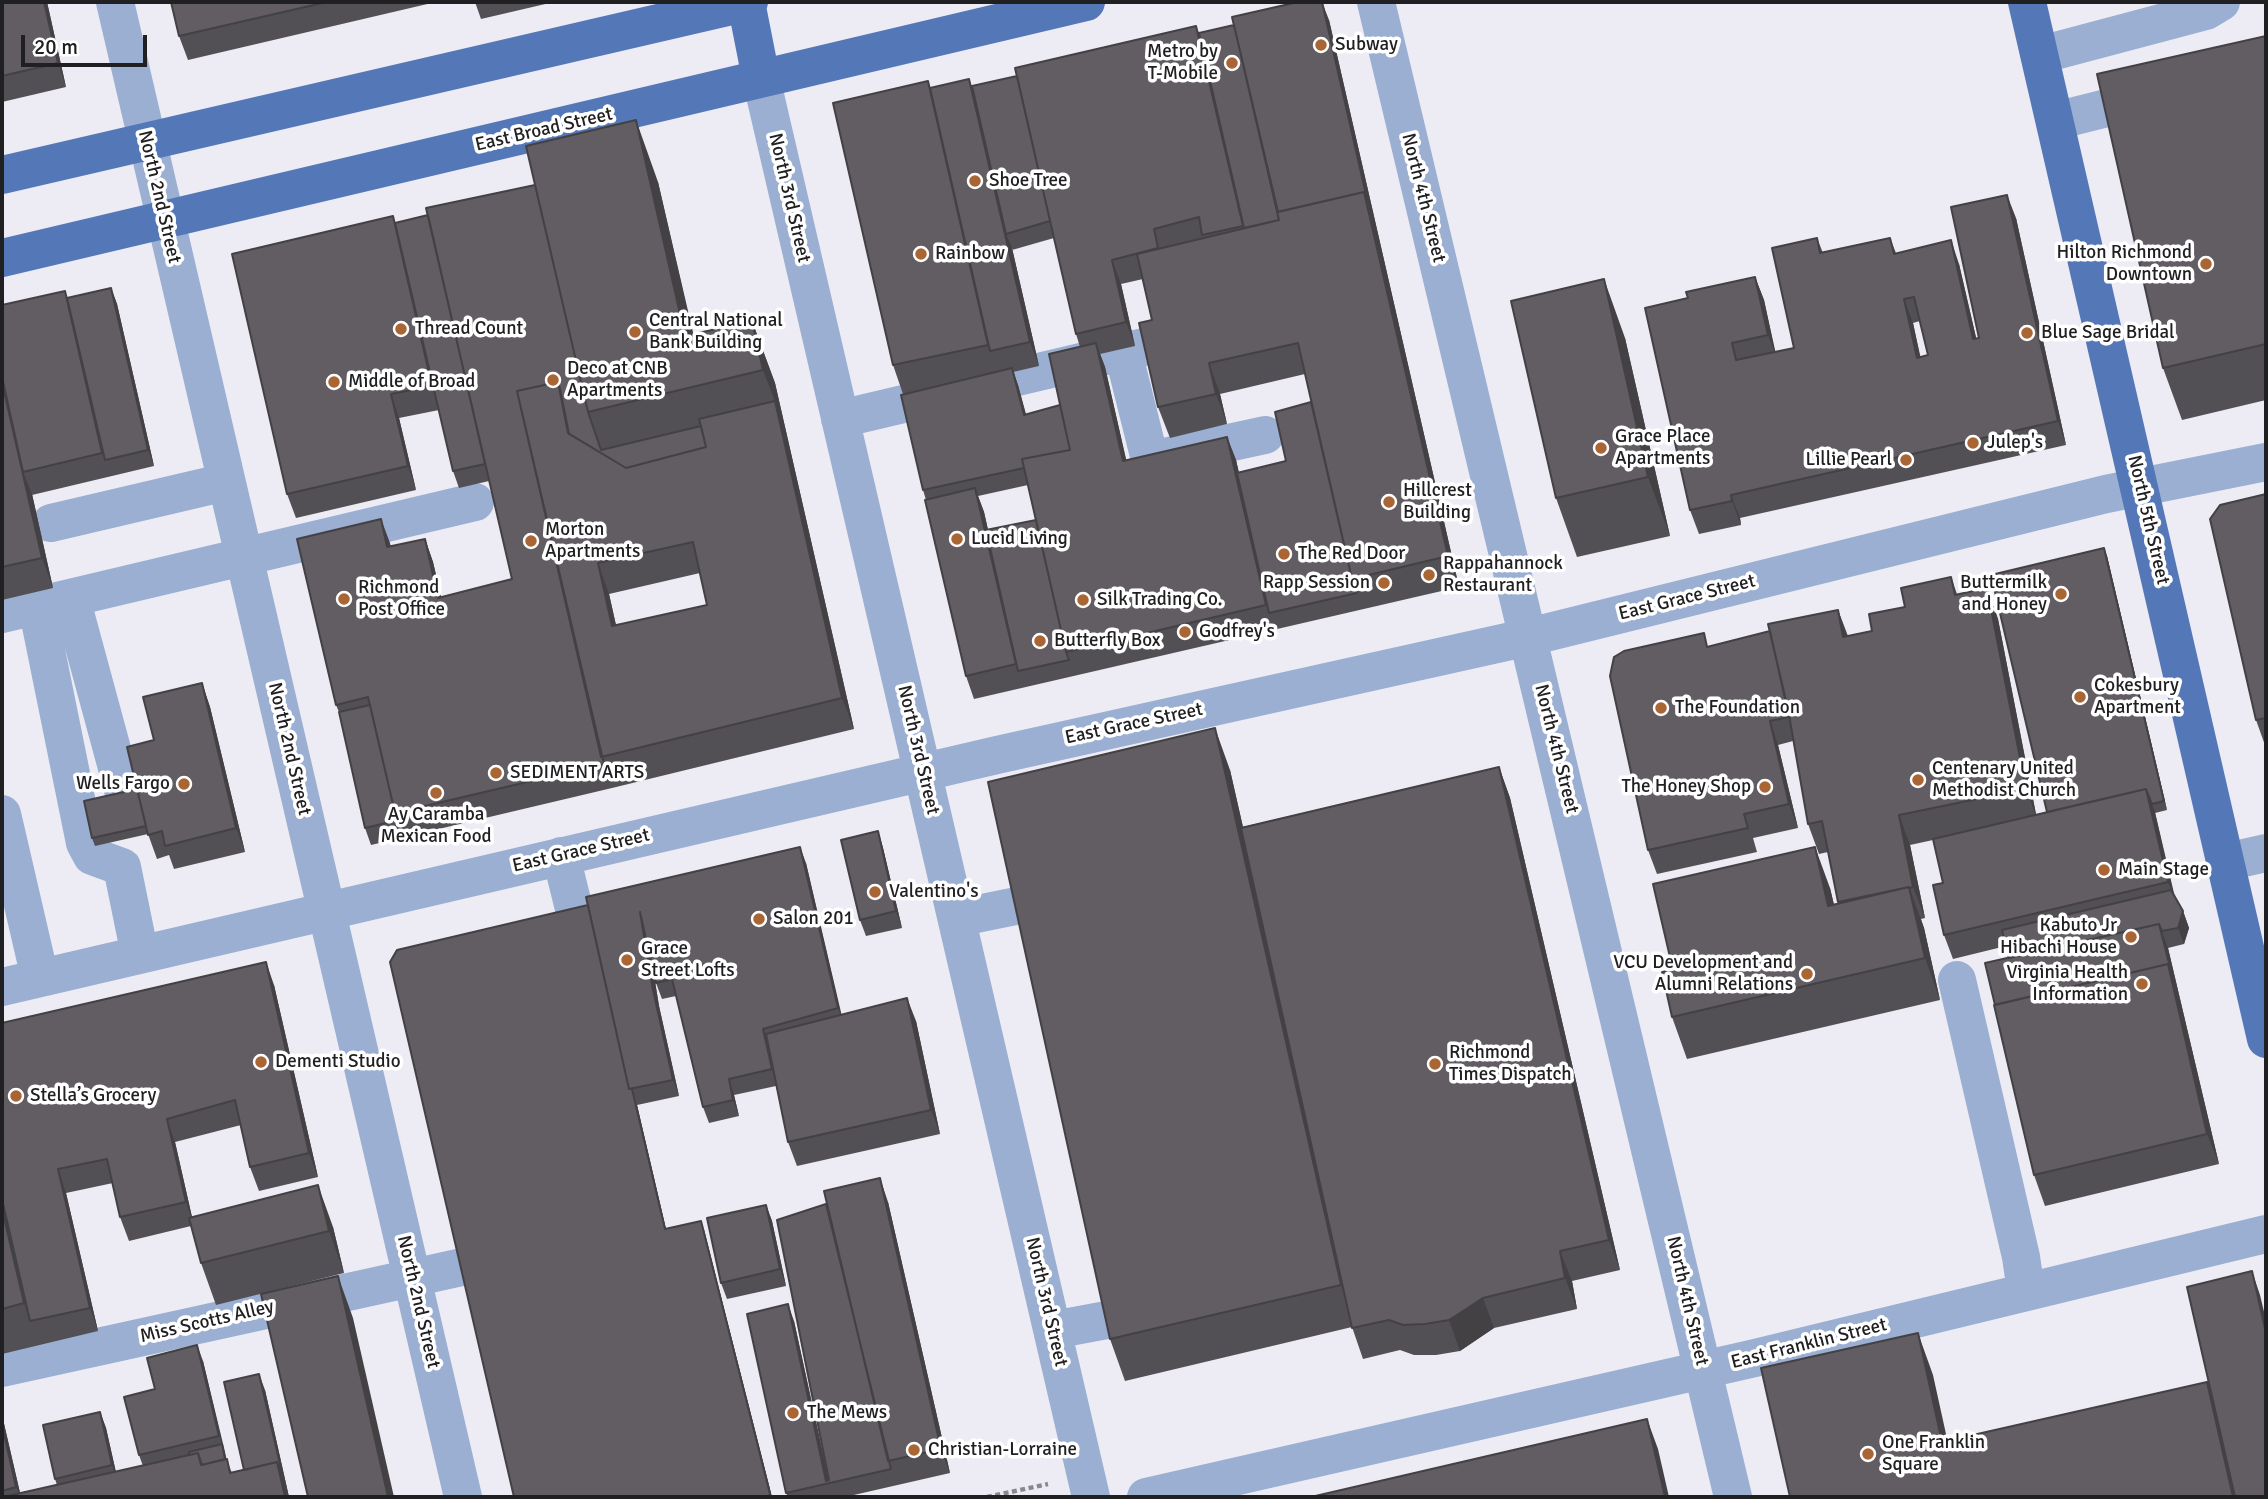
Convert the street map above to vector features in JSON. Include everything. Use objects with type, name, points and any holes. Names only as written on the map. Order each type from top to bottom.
[{"type":"main road","points":[[2,175],[747,2]]},
{"type":"main road","name":"North 3rd Street","points":[[747,2],[761,78]]},
{"type":"main road","name":"East Broad Street","points":[[2,258],[1086,2]]},
{"type":"main road","name":"North 5th Street","points":[[2027,2],[2266,1039]]},
{"type":"street","name":"North 2nd Street","points":[[115,2],[463,1497]]},
{"type":"street","name":"North 4th Street","points":[[1376,2],[1733,1497]]},
{"type":"street","points":[[2040,55],[2163,12],[2206,12],[2221,2]]},
{"type":"street","name":"North 3rd Street","points":[[761,78],[1091,1497]]},
{"type":"street","points":[[2055,121],[2187,88]]},
{"type":"street","points":[[840,419],[1134,350],[1150,460],[1265,435]]},
{"type":"street","name":"East Grace Street","points":[[2,987],[923,772],[1187,732],[1529,637],[2140,488],[2266,462]]},
{"type":"street","points":[[51,523],[226,482]]},
{"type":"street","points":[[37,606],[475,502]]},
{"type":"street","points":[[37,606],[126,801]]},
{"type":"street","points":[[37,606],[85,843],[92,856],[126,853],[140,955]]},
{"type":"street","points":[[2,814],[40,978]]},
{"type":"street","points":[[2226,862],[2266,853]]},
{"type":"street","points":[[561,856],[576,917]]},
{"type":"street","points":[[957,918],[1021,905]]},
{"type":"street","points":[[1957,980],[2021,1257],[2026,1291]]},
{"type":"street","name":"East Franklin Street","points":[[1146,1497],[1703,1370],[2266,1234]]},
{"type":"street","name":"Miss Scotts Alley","points":[[2,1368],[462,1267]]},
{"type":"street","points":[[1053,1330],[1112,1319]]},
{"type":"building","points":[[2,2],[44,2],[58,63],[2,76]]},
{"type":"building","points":[[171,2],[327,2],[179,36]]},
{"type":"building","points":[[1298,2],[1322,2],[1367,199],[1364,192],[1278,212],[1232,17]]},
{"type":"building","points":[[1234,25],[1279,220],[1244,228],[1199,33]]},
{"type":"building","points":[[1196,26],[1243,226],[1202,235],[1199,217],[1154,229],[1158,248],[1112,260],[1126,322],[1076,334],[1015,68]]},
{"type":"building","name":"Hilton Richmond Downtown","points":[[2266,36],[2266,344],[2163,368],[2097,74]]},
{"type":"building","points":[[1017,76],[1050,221],[1006,234],[972,86]]},
{"type":"building","name":"Shoe Tree","points":[[969,79],[1030,342],[990,351],[930,88]]},
{"type":"building","name":"Rainbow","points":[[928,81],[988,345],[893,365],[833,103]]},
{"type":"building","name":"Central National Bank Building","points":[[636,120],[685,336],[752,321],[763,370],[588,412],[526,146]]},
{"type":"building","points":[[535,185],[588,412],[601,450],[701,426],[706,447],[626,468],[569,434],[558,382],[517,391],[604,764],[395,813],[368,697],[336,705],[297,539],[381,519],[387,547],[425,539],[438,598],[512,579],[426,208]]},
{"type":"building","points":[[1364,192],[1448,556],[1352,579],[1298,343],[1209,363],[1216,394],[1158,407],[1139,323],[1152,320],[1137,254],[1279,220],[1277,212]]},
{"type":"building","points":[[2007,195],[2058,421],[1731,495],[1732,501],[1690,510],[1645,308],[1688,298],[1686,292],[1755,277],[1768,335],[1732,343],[1736,360],[1794,348],[1772,248],[1817,238],[1820,253],[1890,238],[1894,254],[1951,240],[1973,339],[1979,338],[1951,207]],"holes":[[[1914,297],[1928,355],[1917,358],[1904,299]]]},
{"type":"building","points":[[428,215],[485,464],[453,471],[395,223]]},
{"type":"building","points":[[393,216],[432,386],[391,394],[408,466],[287,494],[232,254]]},
{"type":"building","name":"Grace Place Apartments","points":[[1604,279],[1648,477],[1556,498],[1511,301]]},
{"type":"building","points":[[111,288],[148,450],[105,460],[67,298]]},
{"type":"building","points":[[65,291],[102,453],[23,472],[2,377],[2,305]]},
{"type":"building","points":[[1096,343],[1123,461],[1227,437],[1266,605],[1066,652],[1022,459],[1070,450],[1049,354]]},
{"type":"building","points":[[1012,368],[1024,415],[1060,405],[1070,450],[1022,459],[1024,468],[923,490],[901,395]]},
{"type":"building","points":[[2,382],[42,558],[2,567]]},
{"type":"building","points":[[558,382],[568,433],[626,468],[706,447],[699,419],[775,401],[842,698],[601,757],[517,391]],"holes":[[[693,542],[707,605],[612,626],[598,563]]]},
{"type":"building","points":[[1311,402],[1357,593],[1269,613],[1237,473],[1286,461],[1275,412]]},
{"type":"building","points":[[975,488],[1016,664],[966,676],[925,500]]},
{"type":"building","points":[[2266,494],[2266,718],[2256,720],[2210,519],[2220,505]]},
{"type":"building","points":[[1036,520],[1069,660],[1018,671],[986,530]]},
{"type":"building","name":"Cokesbury Apartment","points":[[2104,548],[2164,801],[2152,804],[2146,789],[2047,812],[1991,575]]},
{"type":"building","name":"Centenary United Methodist Church","points":[[1951,577],[1955,595],[1987,588],[2026,789],[1899,815],[1913,887],[1838,902],[1822,821],[1808,824],[1788,709],[1768,624],[1838,610],[1843,637],[1872,631],[1869,614],[1905,607],[1901,588]]},
{"type":"building","points":[[1770,631],[1789,717],[1770,721],[1789,804],[1744,814],[1748,828],[1648,850],[1610,676],[1614,657],[1624,651],[1704,633],[1707,647]]},
{"type":"building","name":"Wells Fargo","points":[[202,683],[236,828],[165,846],[162,831],[148,835],[127,747],[154,740],[143,697]]},
{"type":"building","points":[[370,705],[398,820],[365,828],[339,712]]},
{"type":"building","points":[[1215,728],[1341,1285],[1110,1339],[988,782]]},
{"type":"building","name":"Richmond Times Dispatch","points":[[1499,767],[1609,1240],[1560,1251],[1565,1278],[1483,1298],[1449,1320],[1403,1325],[1389,1320],[1352,1328],[1241,828]]},
{"type":"building","points":[[137,789],[146,826],[92,838],[84,801]]},
{"type":"building","points":[[2146,789],[2168,882],[1944,935],[1933,885],[1943,883],[1933,839]]},
{"type":"building","name":"Valentino's","points":[[878,831],[896,911],[860,920],[841,840]]},
{"type":"building","points":[[800,847],[838,1008],[763,1029],[772,1069],[729,1079],[733,1100],[703,1107],[672,979],[656,983],[640,912],[653,990],[673,1080],[629,1089],[586,897]]},
{"type":"building","points":[[1815,847],[1828,906],[1909,887],[1925,958],[1672,1017],[1662,972],[1673,970],[1653,884]]},
{"type":"building","points":[[2171,890],[2183,911],[2178,928],[2162,931],[2159,924],[2009,958],[2002,930]]},
{"type":"building","points":[[588,905],[629,1089],[632,1089],[665,1229],[701,1221],[770,1494],[768,1497],[514,1497],[390,962],[397,950]]},
{"type":"building","points":[[2159,924],[2171,971],[2168,964],[1995,1005],[1985,963]]},
{"type":"building","points":[[266,962],[309,1153],[250,1167],[235,1100],[167,1119],[186,1202],[120,1217],[107,1159],[58,1169],[90,1308],[30,1321],[2,1199],[2,1023]]},
{"type":"building","points":[[2168,964],[2207,1134],[2034,1175],[1994,1005]]},
{"type":"building","points":[[907,998],[931,1110],[788,1142],[766,1034]]},
{"type":"building","points":[[880,1178],[941,1449],[888,1461],[824,1191]]},
{"type":"building","points":[[318,1185],[329,1231],[201,1263],[189,1218]]},
{"type":"building","points":[[826,1204],[891,1469],[786,1493],[747,1314],[788,1304],[826,1481],[829,1480],[777,1220]]},
{"type":"building","points":[[766,1205],[780,1269],[721,1283],[707,1218]]},
{"type":"building","points":[[2,1209],[24,1303],[2,1309]]},
{"type":"building","points":[[2252,1271],[2266,1333],[2266,1497],[2235,1497],[2187,1287]]},
{"type":"building","points":[[338,1276],[388,1497],[308,1497],[261,1294]]},
{"type":"building","points":[[1918,1333],[1942,1442],[2207,1382],[2233,1497],[1790,1497],[1761,1368]]},
{"type":"building","points":[[197,1345],[219,1436],[139,1455],[124,1397],[155,1389],[147,1358]]},
{"type":"building","points":[[259,1374],[283,1477],[277,1462],[244,1470],[224,1382]]},
{"type":"building","points":[[100,1412],[112,1465],[55,1479],[43,1425]]},
{"type":"building","points":[[1647,1419],[1665,1497],[1311,1497]]},
{"type":"building","points":[[2,1425],[16,1487],[2,1491]]},
{"type":"building","points":[[222,1444],[225,1459],[202,1465],[198,1453],[189,1455],[189,1452]]},
{"type":"building","points":[[198,1453],[201,1465],[227,1459],[230,1473],[277,1462],[285,1497],[3,1497]]},
{"type":"place","name":"Subway","points":[[1321,45]]},
{"type":"place","name":"Metro by T-Mobile","points":[[1232,63]]},
{"type":"place","name":"Shoe Tree","points":[[975,181]]},
{"type":"place","name":"Rainbow","points":[[921,254]]},
{"type":"place","name":"Hilton Richmond Downtown","points":[[2206,264]]},
{"type":"place","name":"Thread Count","points":[[401,329]]},
{"type":"place","name":"Central National Bank Building","points":[[635,332]]},
{"type":"place","name":"Blue Sage Bridal","points":[[2027,333]]},
{"type":"place","name":"Deco at CNB Apartments","points":[[553,380]]},
{"type":"place","name":"Middle of Broad","points":[[334,382]]},
{"type":"place","name":"Julep's","points":[[1973,443]]},
{"type":"place","name":"Grace Place Apartments","points":[[1601,448]]},
{"type":"place","name":"Lillie Pearl","points":[[1906,460]]},
{"type":"place","name":"Hillcrest Building","points":[[1389,502]]},
{"type":"place","name":"Lucid Living","points":[[957,539]]},
{"type":"place","name":"Morton Apartments","points":[[531,541]]},
{"type":"place","name":"The Red Door","points":[[1284,554]]},
{"type":"place","name":"Rappahannock Restaurant","points":[[1429,575]]},
{"type":"place","name":"Rapp Session","points":[[1384,583]]},
{"type":"place","name":"Buttermilk and Honey","points":[[2061,594]]},
{"type":"place","name":"Richmond Post Office","points":[[344,599]]},
{"type":"place","name":"Silk Trading Co.","points":[[1083,600]]},
{"type":"place","name":"Godfrey's","points":[[1185,632]]},
{"type":"place","name":"Butterfly Box","points":[[1040,641]]},
{"type":"place","name":"Cokesbury Apartment","points":[[2080,697]]},
{"type":"place","name":"The Foundation","points":[[1661,708]]},
{"type":"place","name":"SEDIMENT ARTS","points":[[496,773]]},
{"type":"place","name":"Centenary United Methodist Church","points":[[1918,780]]},
{"type":"place","name":"Wells Fargo","points":[[184,784]]},
{"type":"place","name":"The Honey Shop","points":[[1765,787]]},
{"type":"place","name":"Ay Caramba Mexican Food","points":[[436,793]]},
{"type":"place","name":"Main Stage","points":[[2104,870]]},
{"type":"place","name":"Valentino's","points":[[875,892]]},
{"type":"place","name":"Salon 201","points":[[759,919]]},
{"type":"place","name":"Kabuto Jr Hibachi House","points":[[2131,937]]},
{"type":"place","name":"Grace Street Lofts","points":[[627,960]]},
{"type":"place","name":"VCU Development and Alumni Relations","points":[[1807,974]]},
{"type":"place","name":"Virginia Health Information","points":[[2142,984]]},
{"type":"place","name":"Dementi Studio","points":[[261,1062]]},
{"type":"place","name":"Richmond Times Dispatch","points":[[1435,1064]]},
{"type":"place","name":"Stella’s Grocery","points":[[16,1096]]},
{"type":"place","name":"The Mews","points":[[793,1413]]},
{"type":"place","name":"Christian-Lorraine","points":[[914,1450]]},
{"type":"place","name":"One Franklin Square","points":[[1868,1454]]}]
